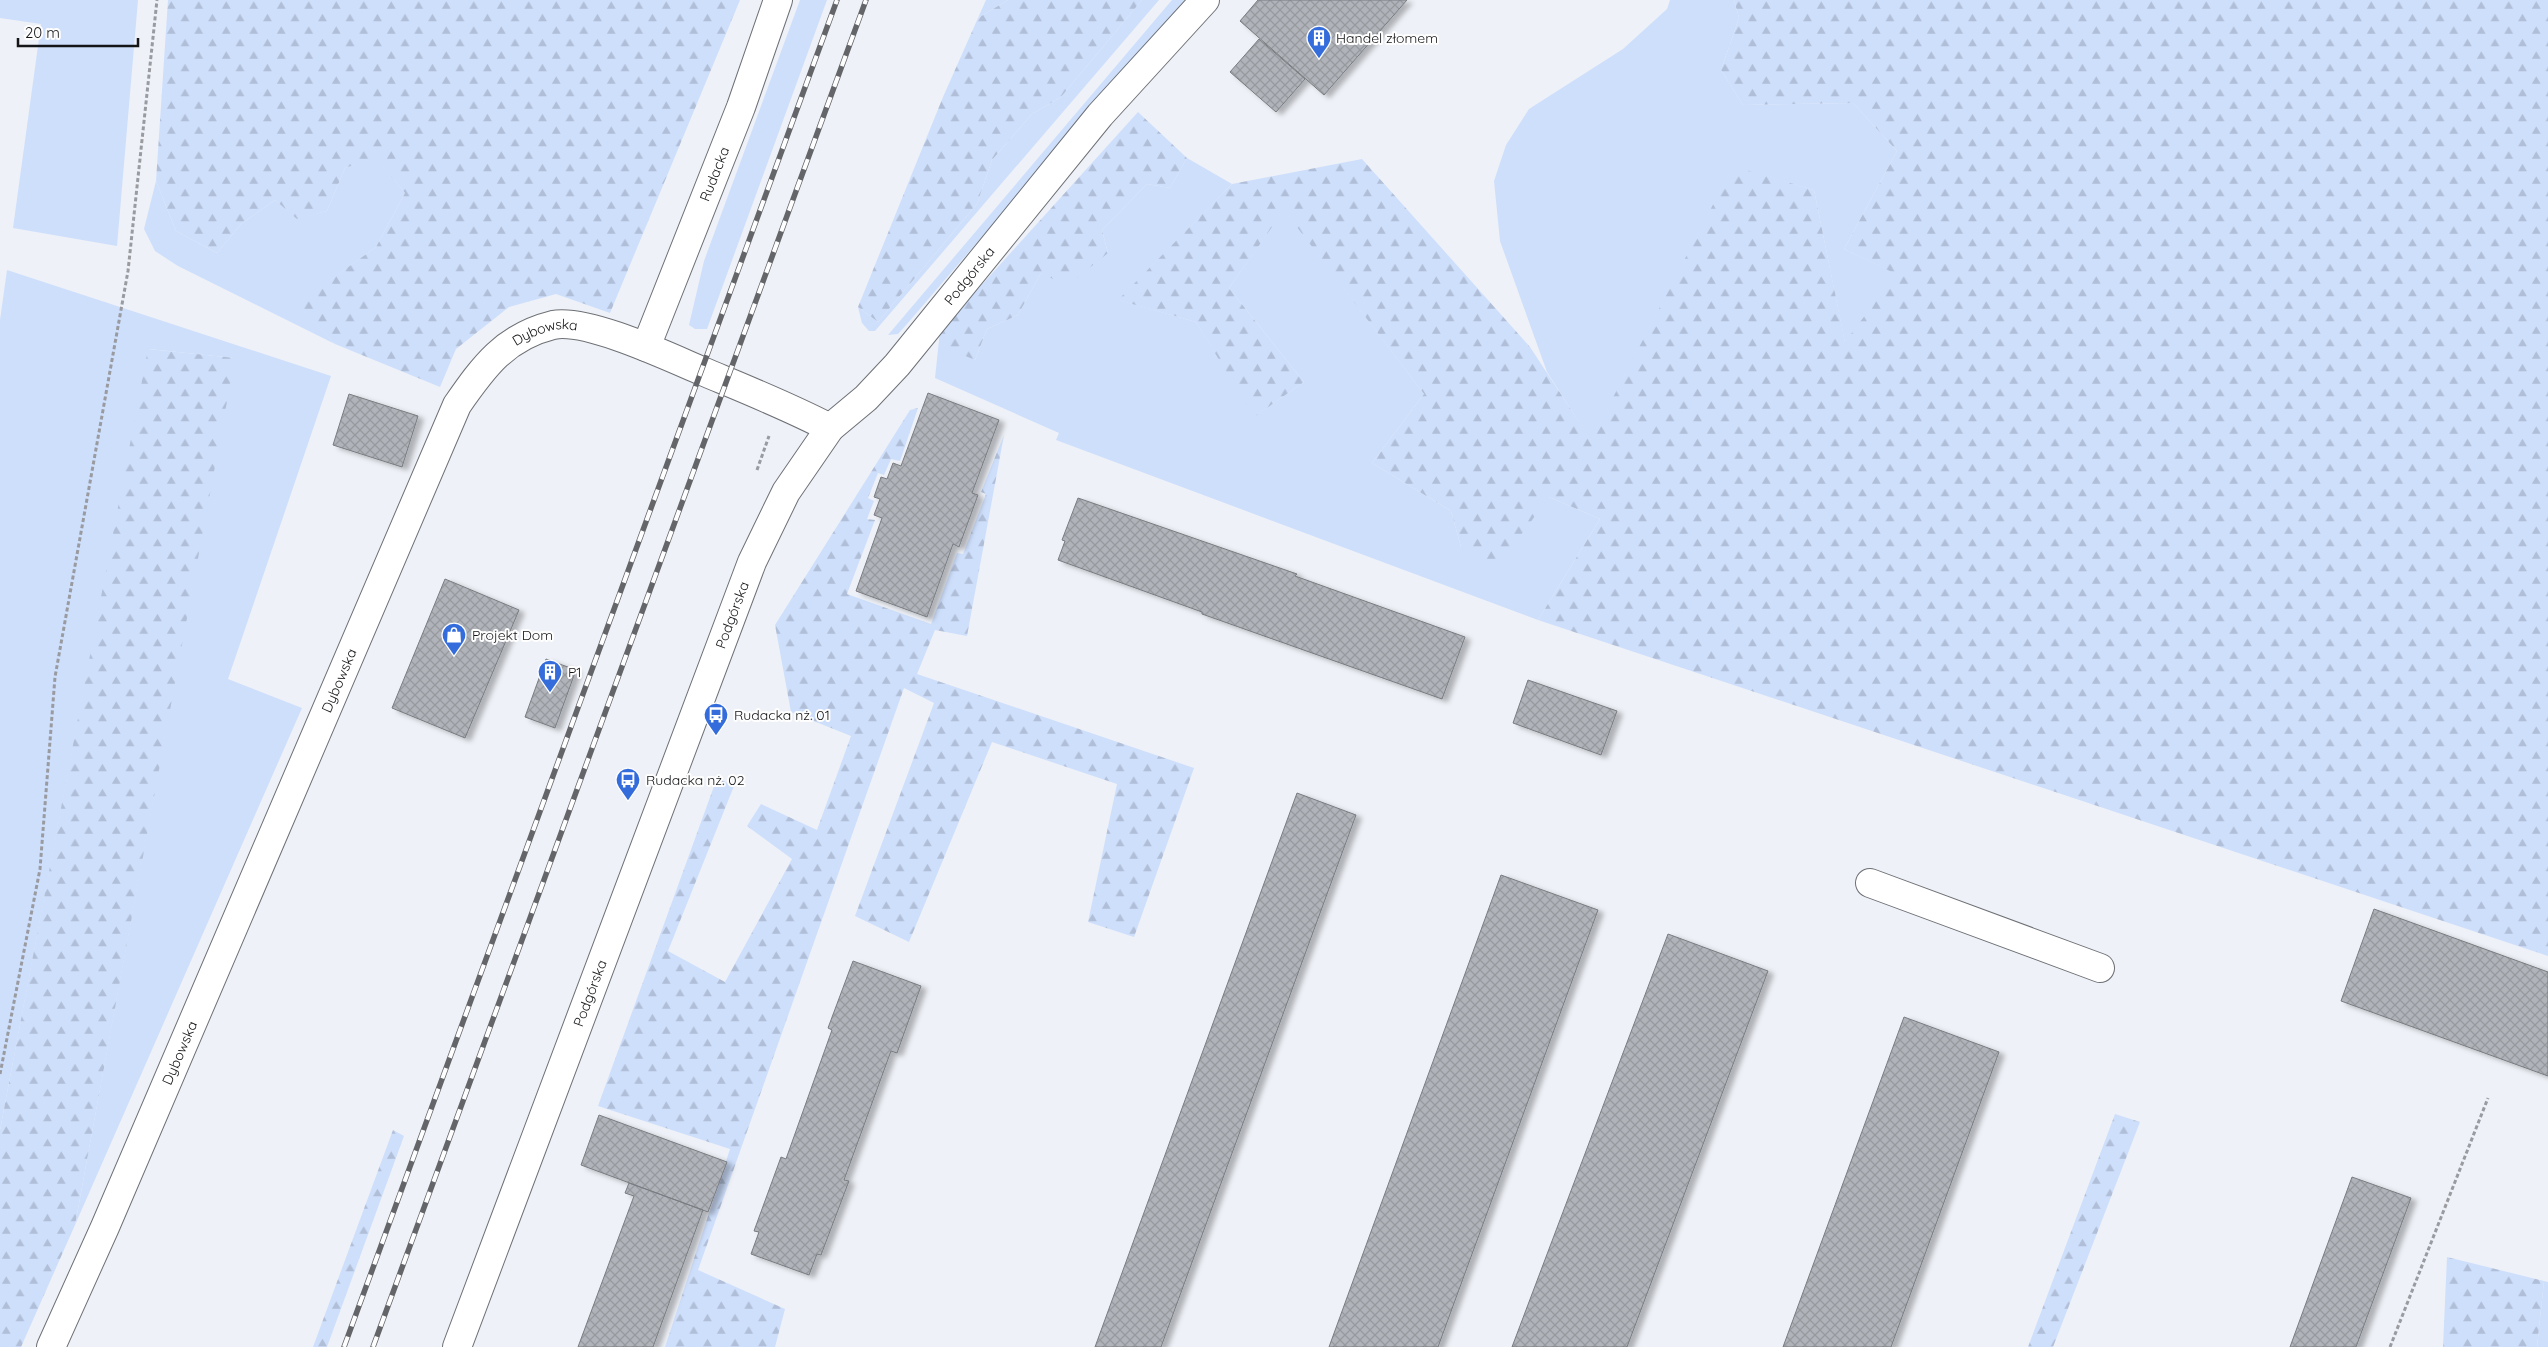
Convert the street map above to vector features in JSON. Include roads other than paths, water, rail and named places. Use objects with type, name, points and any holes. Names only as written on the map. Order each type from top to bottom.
[{"type":"street","name":"Rudacka","points":[[646,346],[741,108],[778,0]]},
{"type":"street","name":"Podgórska","points":[[457,1347],[752,562],[786,492],[830,428],[866,398],[897,365],[1100,115],[1205,0]]},
{"type":"street","name":"Dybowska","points":[[51,1347],[105,1227],[457,405],[485,365],[516,338],[555,325],[586,327],[646,346],[781,403],[830,428]]},
{"type":"street","points":[[1870,883],[2100,968]]},
{"type":"railway","points":[[344,1347],[837,0]]},
{"type":"railway","points":[[373,1347],[866,0]]},
{"type":"place","name":"Handel złomem","points":[[1319,59]]},
{"type":"place","name":"Projekt Dom","points":[[454,656]]},
{"type":"place","name":"P1","points":[[550,693]]},
{"type":"place","name":"Rudacka nż. 01","points":[[716,736]]},
{"type":"place","name":"Rudacka nż. 02","points":[[628,801]]}]
